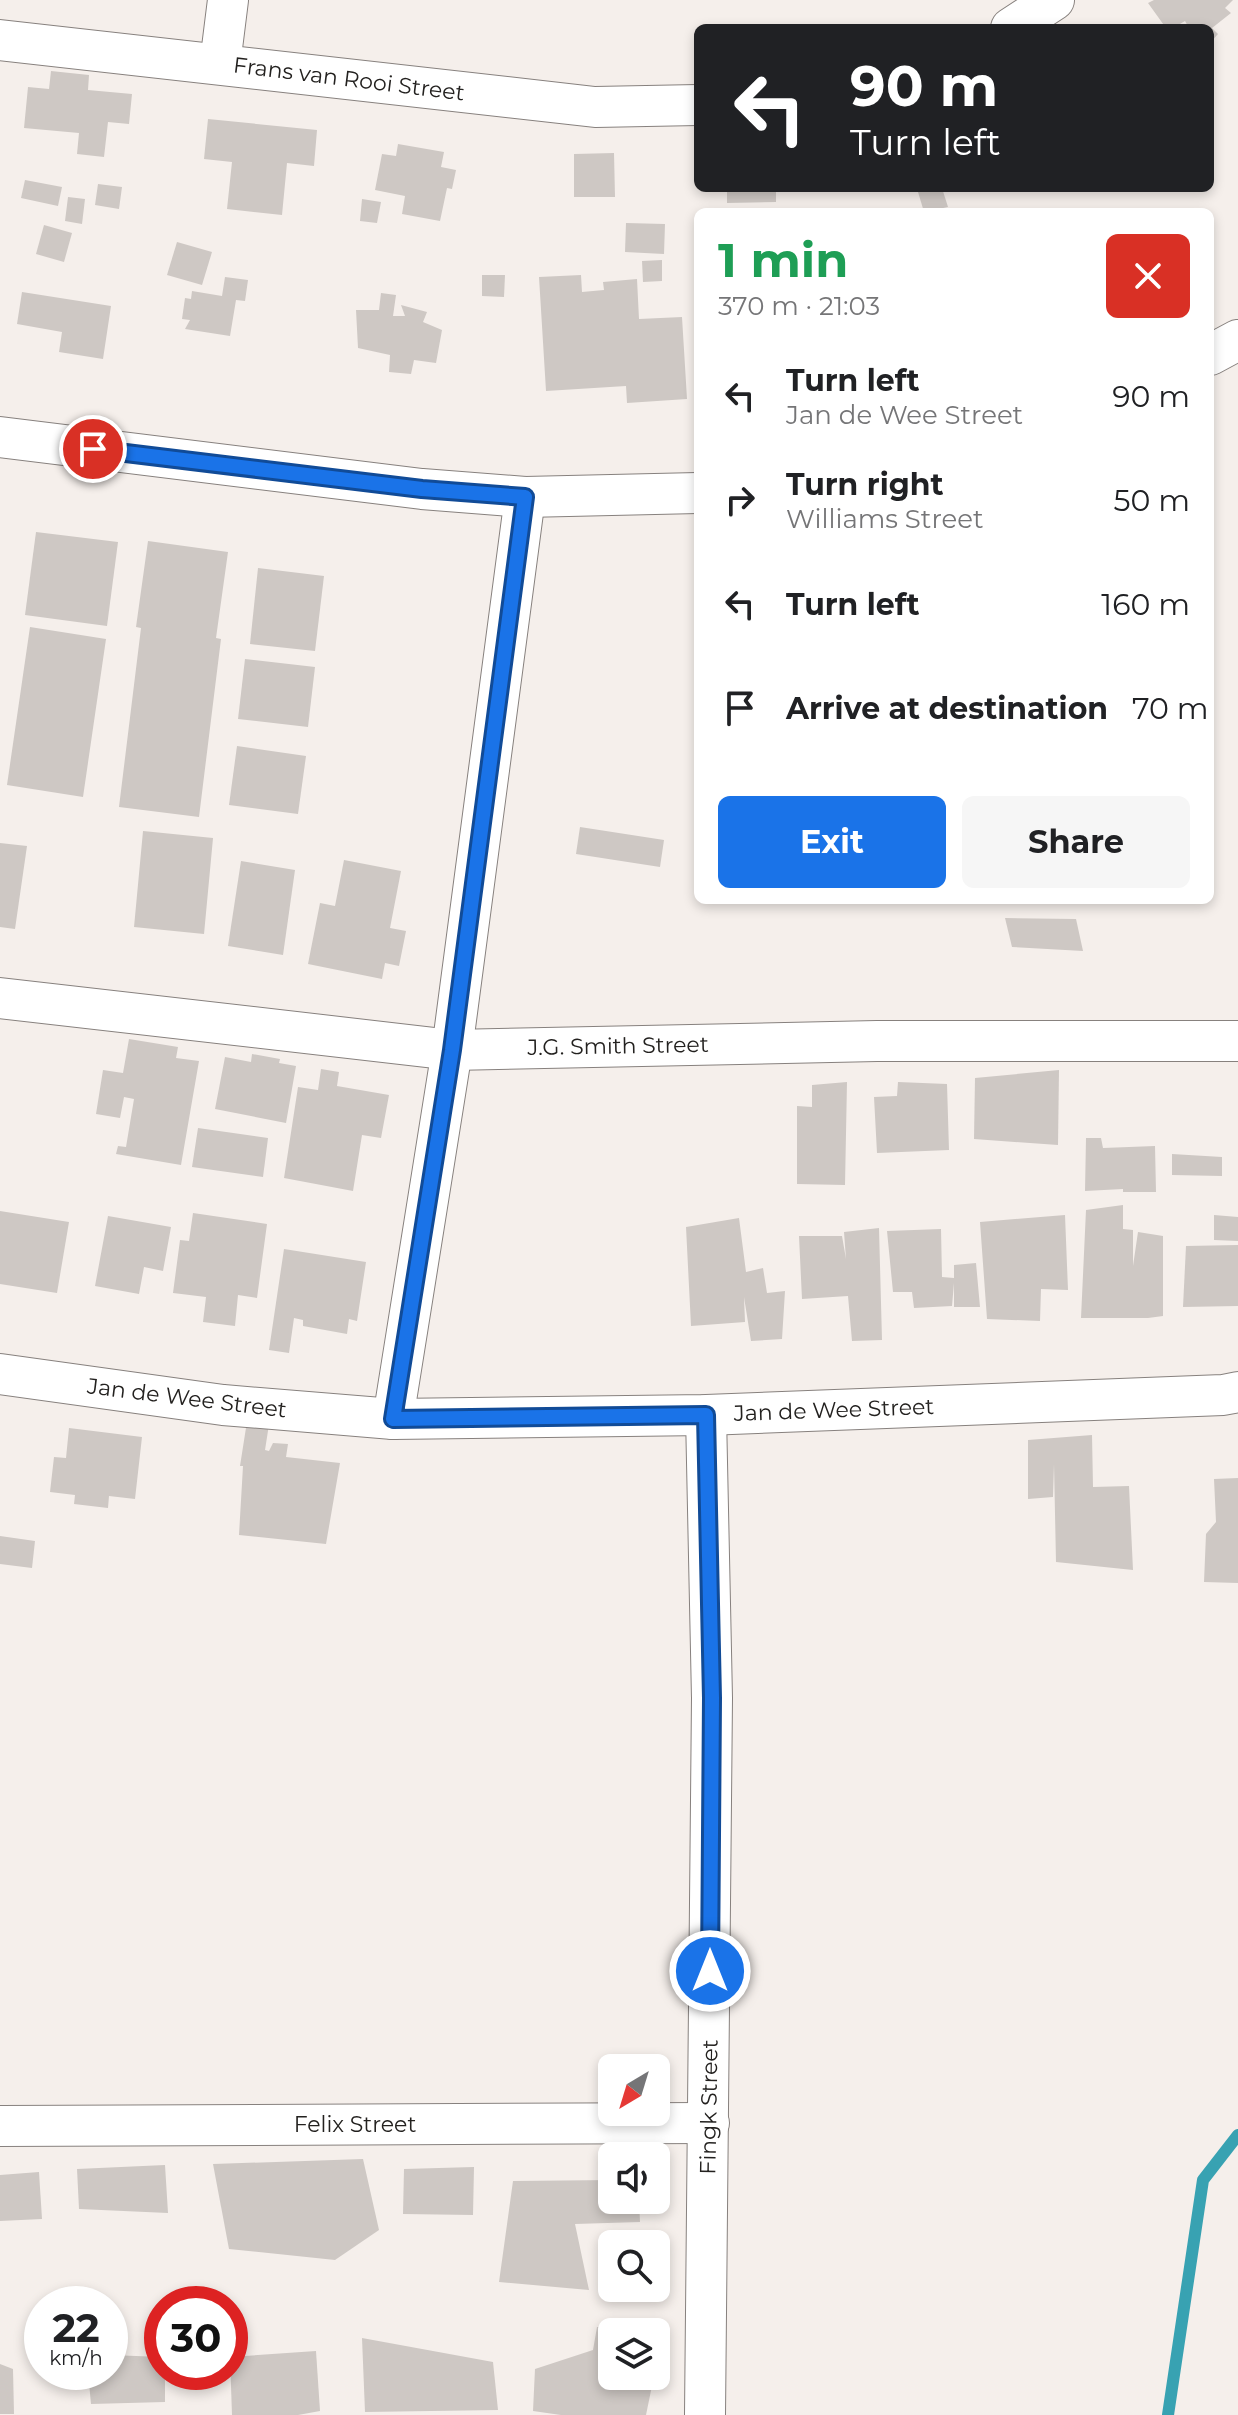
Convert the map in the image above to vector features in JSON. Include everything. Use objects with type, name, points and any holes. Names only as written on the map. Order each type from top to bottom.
[{"type":"street","points":[[220,64],[228,0]]},
{"type":"street","points":[[1017,24],[1054,0]]},
{"type":"street","name":"Frans van Rooi Street","points":[[0,40],[595,107],[694,105]]},
{"type":"street","points":[[1214,353],[1238,340]]},
{"type":"street","points":[[0,437],[422,489],[525,497],[694,493]]},
{"type":"street","points":[[393,1419],[452,1050],[525,497]]},
{"type":"street","name":"J.G. Smith Street","points":[[0,998],[452,1050],[877,1041],[1238,1041]]},
{"type":"street","name":"Jan de Wee Street","points":[[0,1374],[223,1405],[393,1419],[706,1415],[1238,1392]]},
{"type":"street","name":"Fingk Street","points":[[705,2415],[712,1698],[706,1415]]},
{"type":"street","name":"Felix Street","points":[[0,2126],[709,2123]]},
{"type":"building","points":[[1154,0],[1233,0],[1225,8],[1231,13],[1214,26],[1214,24],[1187,24],[1185,21],[1163,24],[1148,3]]},
{"type":"building","points":[[51,71],[89,75],[88,90],[132,94],[129,124],[108,122],[104,157],[77,154],[79,133],[24,128],[28,87],[49,89]]},
{"type":"building","points":[[208,119],[317,130],[314,166],[287,163],[282,215],[227,209],[232,162],[204,159]]},
{"type":"building","points":[[398,144],[444,152],[441,167],[456,170],[452,189],[447,188],[440,221],[402,214],[405,196],[375,190],[382,154],[396,156]]},
{"type":"building","points":[[614,153],[615,197],[574,197],[574,154]]},
{"type":"building","points":[[25,180],[62,187],[58,206],[21,198]]},
{"type":"building","points":[[98,184],[122,187],[119,209],[95,205]]},
{"type":"building","points":[[727,192],[776,192],[776,202],[727,203]]},
{"type":"building","points":[[918,192],[943,192],[948,207],[923,208]]},
{"type":"building","points":[[68,197],[85,199],[82,224],[65,221]]},
{"type":"building","points":[[362,199],[381,202],[377,223],[360,221]]},
{"type":"building","points":[[626,223],[665,224],[664,254],[625,252]]},
{"type":"building","points":[[44,225],[72,233],[64,262],[36,254]]},
{"type":"building","points":[[177,242],[212,252],[202,285],[167,275]]},
{"type":"building","points":[[662,260],[662,281],[643,282],[642,261]]},
{"type":"building","points":[[482,275],[505,275],[504,297],[482,296]]},
{"type":"building","points":[[581,275],[582,292],[604,290],[603,282],[637,279],[639,319],[682,317],[687,399],[627,403],[626,386],[546,391],[539,277]]},
{"type":"building","points":[[225,277],[248,280],[245,301],[236,300],[230,336],[185,329],[190,320],[182,319],[185,298],[191,299],[192,291],[222,296]]},
{"type":"building","points":[[22,292],[111,306],[103,359],[59,352],[62,332],[17,324]]},
{"type":"building","points":[[381,293],[396,295],[393,316],[405,316],[401,305],[427,312],[423,322],[442,330],[436,363],[414,360],[411,374],[389,372],[390,355],[358,348],[356,310],[379,310]]},
{"type":"building","points":[[36,532],[118,542],[107,626],[25,615]]},
{"type":"building","points":[[148,541],[228,552],[216,638],[221,639],[199,817],[119,807],[141,628],[136,627]]},
{"type":"building","points":[[258,568],[324,576],[315,651],[250,644]]},
{"type":"building","points":[[30,627],[106,639],[83,797],[7,785]]},
{"type":"building","points":[[245,659],[315,667],[308,727],[238,719]]},
{"type":"building","points":[[237,746],[306,756],[298,814],[229,805]]},
{"type":"building","points":[[580,827],[664,840],[660,867],[576,854]]},
{"type":"building","points":[[143,831],[213,838],[204,934],[134,927]]},
{"type":"building","points":[[0,843],[27,846],[15,929],[0,927]]},
{"type":"building","points":[[344,860],[401,871],[390,928],[406,931],[399,966],[385,963],[382,979],[308,964],[320,903],[335,906]]},
{"type":"building","points":[[241,861],[295,870],[283,955],[228,946]]},
{"type":"building","points":[[1005,918],[1076,919],[1083,951],[1012,947]]},
{"type":"building","points":[[129,1039],[178,1047],[176,1058],[199,1061],[181,1165],[116,1154],[118,1146],[126,1147],[134,1099],[124,1097],[120,1118],[96,1114],[103,1070],[123,1073]]},
{"type":"building","points":[[252,1054],[280,1059],[279,1063],[296,1066],[286,1123],[215,1109],[225,1057],[251,1062]]},
{"type":"building","points":[[321,1069],[339,1072],[337,1086],[389,1095],[381,1138],[362,1135],[353,1191],[284,1178],[298,1087],[318,1090]]},
{"type":"building","points":[[1059,1070],[1058,1145],[974,1139],[975,1078]]},
{"type":"building","points":[[847,1082],[845,1185],[797,1184],[797,1106],[812,1107],[812,1085]]},
{"type":"building","points":[[898,1082],[947,1084],[949,1150],[877,1153],[874,1097],[897,1096]]},
{"type":"building","points":[[198,1128],[268,1138],[263,1177],[192,1167]]},
{"type":"building","points":[[1086,1138],[1101,1138],[1103,1148],[1155,1146],[1156,1192],[1123,1192],[1123,1189],[1085,1191]]},
{"type":"building","points":[[1172,1154],[1222,1157],[1222,1176],[1172,1175]]},
{"type":"building","points":[[1123,1205],[1123,1229],[1133,1230],[1133,1266],[1138,1232],[1163,1236],[1163,1316],[1081,1318],[1086,1210]]},
{"type":"building","points":[[0,1211],[69,1222],[57,1293],[0,1284]]},
{"type":"building","points":[[193,1213],[267,1224],[257,1298],[238,1295],[235,1326],[203,1322],[206,1297],[173,1293],[180,1240],[189,1241]]},
{"type":"building","points":[[1065,1215],[1068,1290],[1041,1289],[1040,1321],[987,1319],[980,1222]]},
{"type":"building","points":[[1214,1215],[1238,1217],[1238,1241],[1214,1240]]},
{"type":"building","points":[[108,1216],[171,1227],[163,1271],[144,1267],[139,1294],[95,1286]]},
{"type":"building","points":[[739,1218],[746,1272],[763,1268],[767,1293],[785,1291],[782,1339],[751,1341],[744,1297],[745,1322],[691,1326],[686,1227]]},
{"type":"building","points":[[879,1228],[882,1340],[852,1341],[848,1296],[802,1299],[799,1236],[842,1236],[846,1259],[844,1232]]},
{"type":"building","points":[[941,1229],[942,1277],[954,1278],[954,1265],[976,1263],[980,1307],[954,1307],[954,1283],[952,1306],[914,1308],[912,1292],[893,1292],[887,1231]]},
{"type":"building","points":[[1238,1245],[1238,1306],[1183,1307],[1186,1246]]},
{"type":"building","points":[[284,1249],[366,1262],[357,1321],[349,1319],[347,1334],[303,1326],[303,1320],[294,1318],[289,1353],[269,1350]]},
{"type":"building","points":[[248,1415],[270,1418],[265,1450],[269,1451],[273,1443],[288,1444],[286,1457],[340,1463],[326,1544],[239,1535],[243,1466],[240,1466]]},
{"type":"building","points":[[69,1428],[142,1437],[135,1499],[109,1496],[108,1508],[74,1504],[75,1495],[50,1492],[54,1457],[66,1458]]},
{"type":"building","points":[[1092,1435],[1093,1487],[1129,1486],[1133,1570],[1056,1562],[1054,1464],[1053,1497],[1028,1499],[1028,1440]]},
{"type":"building","points":[[1238,1478],[1238,1583],[1204,1582],[1206,1534],[1216,1522],[1214,1479]]},
{"type":"building","points":[[0,1536],[35,1541],[32,1568],[0,1564]]},
{"type":"building","points":[[363,2159],[379,2230],[335,2260],[229,2249],[213,2164]]},
{"type":"building","points":[[165,2165],[168,2213],[79,2209],[77,2169]]},
{"type":"building","points":[[474,2167],[473,2215],[403,2214],[404,2169]]},
{"type":"building","points":[[39,2172],[42,2219],[0,2221],[0,2175]]},
{"type":"building","points":[[598,2180],[598,2214],[640,2214],[640,2222],[575,2224],[589,2290],[499,2282],[513,2181]]},
{"type":"building","points":[[598,2327],[598,2390],[651,2390],[646,2415],[561,2415],[533,2411],[535,2369],[593,2350]]},
{"type":"building","points":[[362,2338],[493,2362],[498,2410],[365,2412]]},
{"type":"building","points":[[316,2351],[320,2411],[298,2415],[232,2415],[231,2390],[248,2390],[248,2356]]},
{"type":"building","points":[[128,2356],[144,2356],[144,2390],[165,2390],[165,2402],[91,2404],[90,2390],[128,2390]]},
{"type":"building","points":[[0,2364],[13,2369],[14,2414],[0,2414]]},
{"type":"waterway","points":[[1168,2415],[1203,2180],[1238,2135]]},
{"type":"route","points":[[93,449],[422,489],[525,497],[452,1050],[393,1419],[706,1415],[712,1698],[710,1971]]}]
